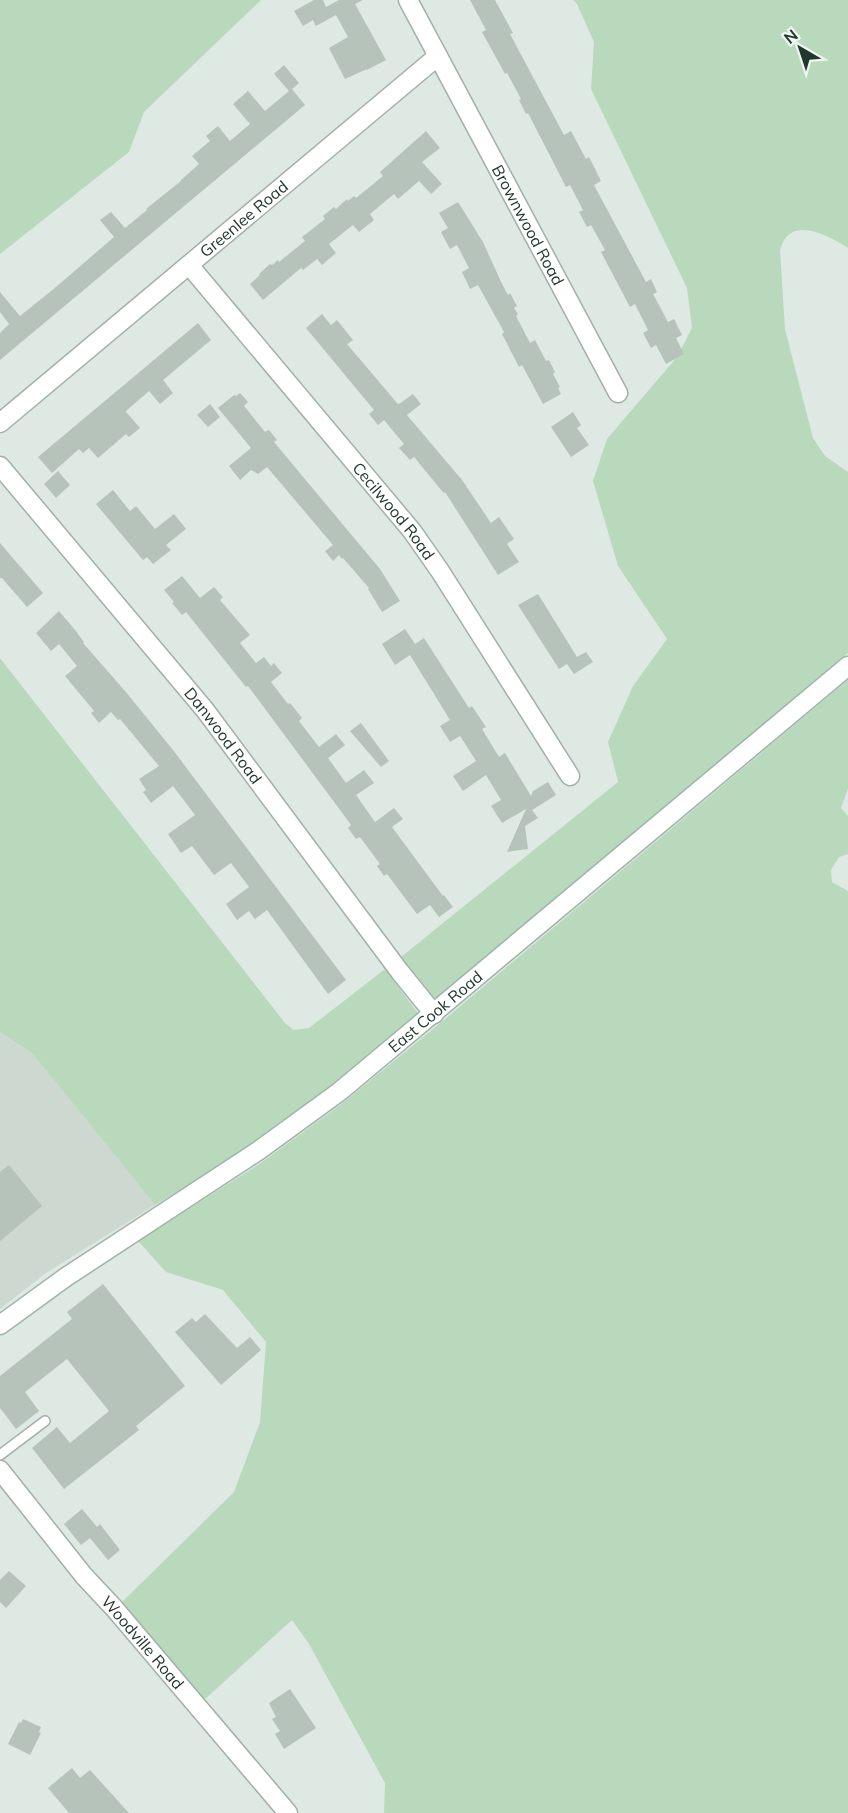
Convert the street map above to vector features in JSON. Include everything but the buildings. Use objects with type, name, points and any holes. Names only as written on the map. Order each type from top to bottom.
[{"type":"street","points":[[408,0],[438,56]]},
{"type":"street","name":"Greenlee Road","points":[[0,423],[438,56]]},
{"type":"street","name":"Brownwood Road","points":[[438,56],[618,393]]},
{"type":"street","name":"Cecilwood Road","points":[[189,265],[412,531],[570,776]]},
{"type":"street","name":"Danwood Road","points":[[0,466],[205,710],[400,972],[434,1014]]},
{"type":"street","name":"East Cook Road","points":[[0,1326],[41,1294],[104,1251],[205,1187],[299,1122],[371,1066],[848,666]]},
{"type":"street","name":"Woodville Road","points":[[0,1470],[84,1576],[114,1608],[288,1813]]},
{"type":"lane","points":[[0,1455],[45,1420]]},
{"type":"shaded area","points":[[0,1032],[32,1053],[155,1205],[46,1273],[0,1309]]},
{"type":"green space","points":[[0,0],[261,0],[144,112],[129,152],[0,254]]},
{"type":"green space","points":[[573,0],[848,0],[848,248],[820,233],[800,230],[785,239],[780,250],[785,329],[813,438],[825,456],[848,472],[848,653],[436,1001],[401,957],[618,782],[608,742],[633,686],[667,639],[618,566],[593,481],[607,439],[677,357],[692,328],[687,288],[591,89],[594,42]]},
{"type":"green space","points":[[0,658],[285,1023],[294,1030],[309,1028],[385,969],[420,1016],[297,1112],[200,1178],[155,1205],[32,1053],[0,1032]]},
{"type":"green space","points":[[848,680],[848,789],[841,808],[848,816],[848,854],[839,857],[831,870],[832,882],[848,891],[848,1813],[384,1813],[385,1783],[309,1644],[292,1620],[204,1700],[121,1603],[234,1492],[260,1422],[266,1342],[223,1290],[166,1272],[138,1241],[258,1165],[339,1106]]}]
